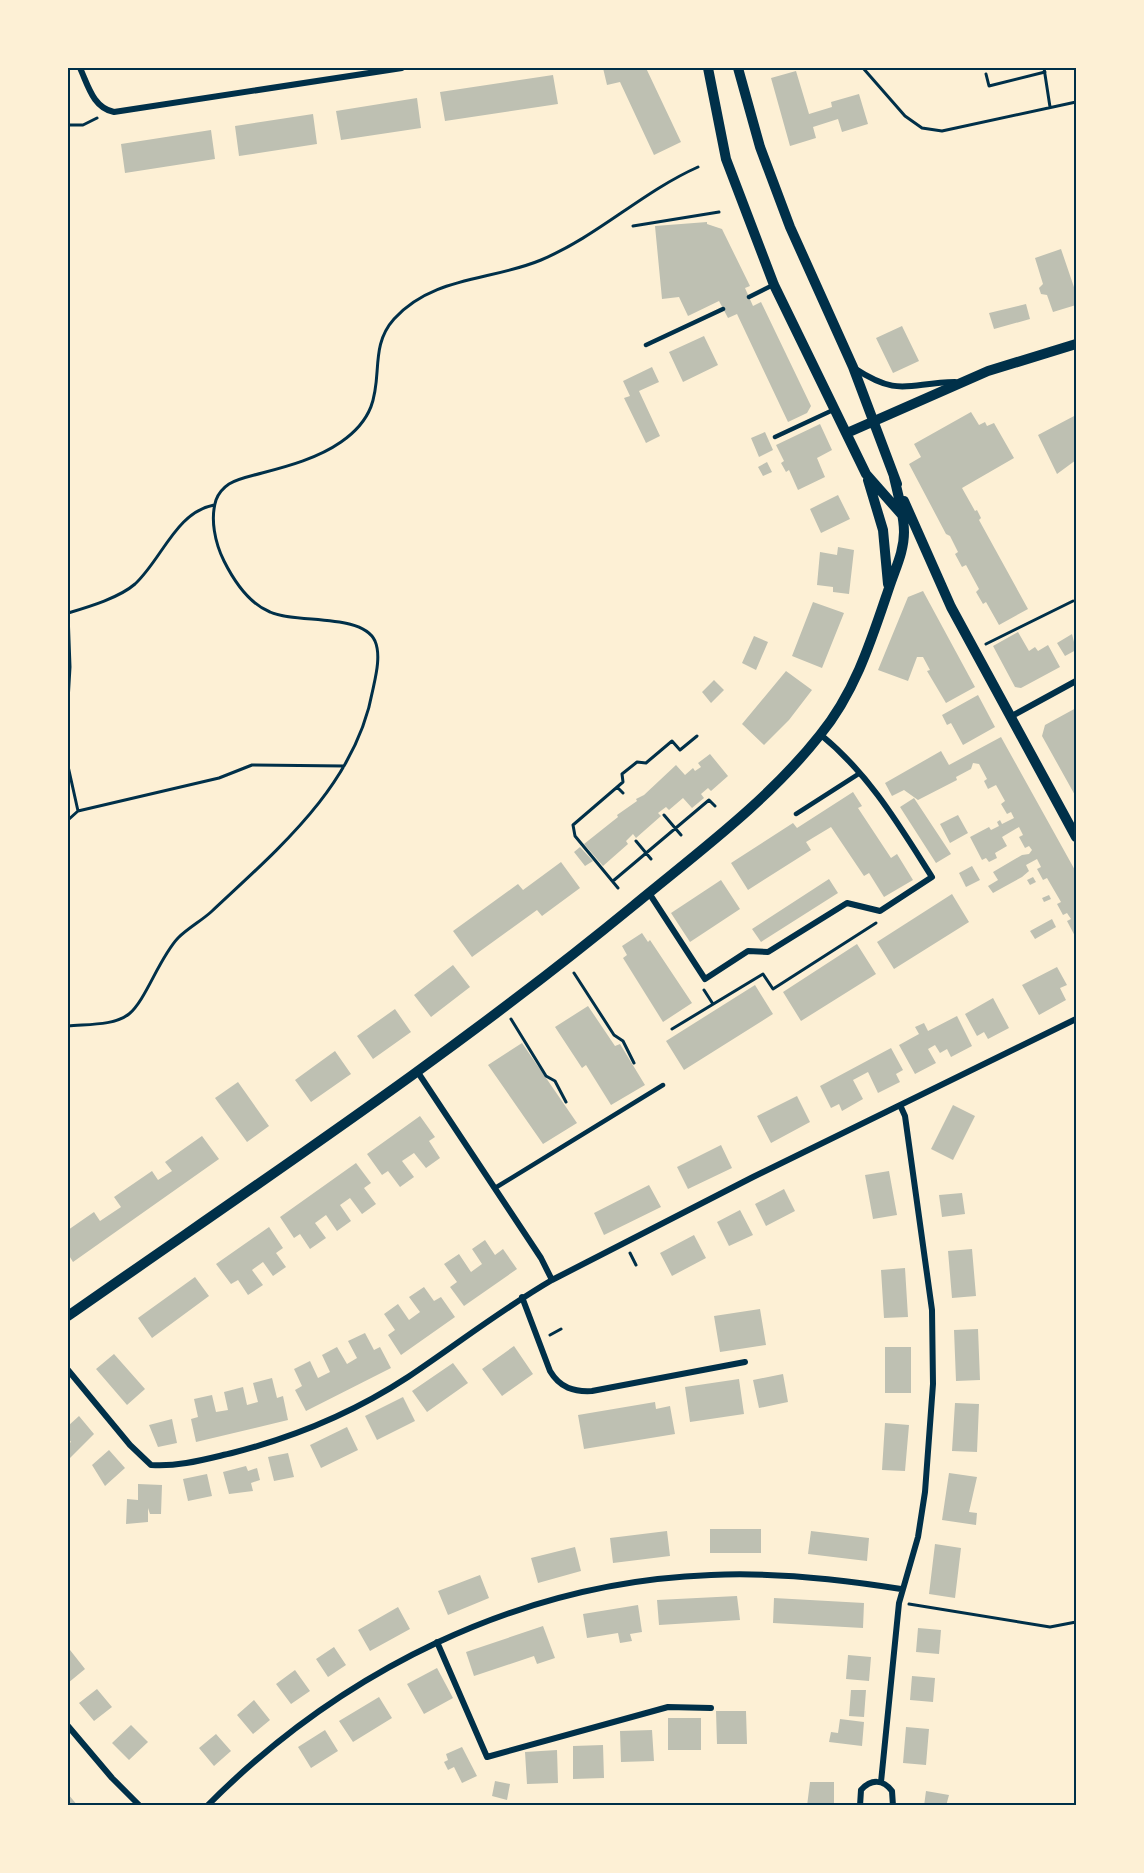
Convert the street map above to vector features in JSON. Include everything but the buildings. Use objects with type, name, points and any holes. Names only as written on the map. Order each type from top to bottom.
[{"type":"street","points":[[80,68],[96,102],[104,110],[125,112],[402,68]]},
{"type":"street","points":[[708,68],[726,159],[774,285],[866,474],[883,530],[889,589]]},
{"type":"street","points":[[738,68],[759,147],[786,217],[853,367],[917,532],[974,651],[1077,837]]},
{"type":"street","points":[[847,434],[959,382],[1077,344]]},
{"type":"street","points":[[853,367],[891,387],[907,389],[929,383],[959,382]]},
{"type":"street","points":[[866,474],[917,532]]},
{"type":"street","points":[[68,1316],[417,1071],[566,961],[649,893],[770,788],[821,735],[855,682],[877,628],[902,554],[904,532],[894,477]]},
{"type":"street","points":[[1010,717],[1077,681]]},
{"type":"street","points":[[649,893],[705,978],[748,951],[768,952],[847,903],[880,911],[932,877],[883,799],[821,735]]},
{"type":"street","points":[[68,1370],[130,1445],[151,1466],[169,1466],[280,1441],[315,1427],[406,1378],[522,1297],[552,1280],[753,1177],[1077,1019]]},
{"type":"street","points":[[417,1071],[541,1258],[552,1280]]},
{"type":"street","points":[[881,1782],[899,1602],[918,1537],[925,1492],[933,1384],[932,1310],[905,1116],[900,1105]]},
{"type":"street","points":[[522,1297],[550,1371],[555,1380],[572,1390],[592,1391],[745,1362]]},
{"type":"street","points":[[207,1806],[238,1775],[316,1711],[361,1681],[437,1642],[523,1609],[560,1598],[669,1579],[747,1574],[901,1589]]},
{"type":"street","points":[[437,1642],[487,1757],[668,1707],[711,1708]]},
{"type":"street","points":[[68,1726],[112,1778],[140,1806]]},
{"type":"street","points":[[860,1806],[860,1796],[866,1785],[881,1782]]},
{"type":"street","points":[[881,1782],[892,1791],[893,1806]]},
{"type":"lane","points":[[749,297],[774,285]]},
{"type":"lane","points":[[646,345],[723,309]]},
{"type":"lane","points":[[775,438],[835,409]]},
{"type":"lane","points":[[796,814],[860,773]]},
{"type":"lane","points":[[495,1188],[663,1085]]},
{"type":"path","points":[[863,68],[905,116],[922,128],[942,131],[1077,102]]},
{"type":"path","points":[[986,74],[989,86],[1044,70],[1051,108]]},
{"type":"path","points":[[68,125],[89,123],[104,110]]},
{"type":"path","points":[[68,1026],[115,1020],[129,1014],[137,1006],[153,974],[176,941],[207,915],[301,826],[334,785],[370,707],[377,661],[374,640],[361,627],[270,612],[244,593],[221,554],[213,519],[214,505],[219,493],[232,482],[313,456],[342,441],[354,431],[375,401],[380,345],[391,322],[412,301],[450,283],[538,261],[587,237],[625,210],[698,167]]},
{"type":"path","points":[[633,226],[719,212]]},
{"type":"path","points":[[68,701],[70,667],[68,613],[133,586],[153,565],[186,518],[200,508],[214,505]]},
{"type":"path","points":[[974,651],[1043,614],[1073,601]]},
{"type":"path","points":[[618,888],[572,831],[575,822],[617,787],[622,782],[622,774],[637,762],[646,763],[672,741],[680,750],[697,736]]},
{"type":"path","points":[[68,820],[78,811],[219,778],[252,765],[344,766]]},
{"type":"path","points":[[68,766],[78,811]]},
{"type":"path","points":[[617,787],[622,793]]},
{"type":"path","points":[[613,881],[709,800],[715,806]]},
{"type":"path","points":[[664,815],[681,835]]},
{"type":"path","points":[[636,841],[651,859]]},
{"type":"path","points":[[672,1029],[763,974],[773,989],[880,920],[880,911]]},
{"type":"path","points":[[566,961],[614,1035],[623,1041],[634,1063]]},
{"type":"path","points":[[503,1008],[566,1102]]},
{"type":"path","points":[[899,1602],[1050,1627],[1077,1622]]}]
